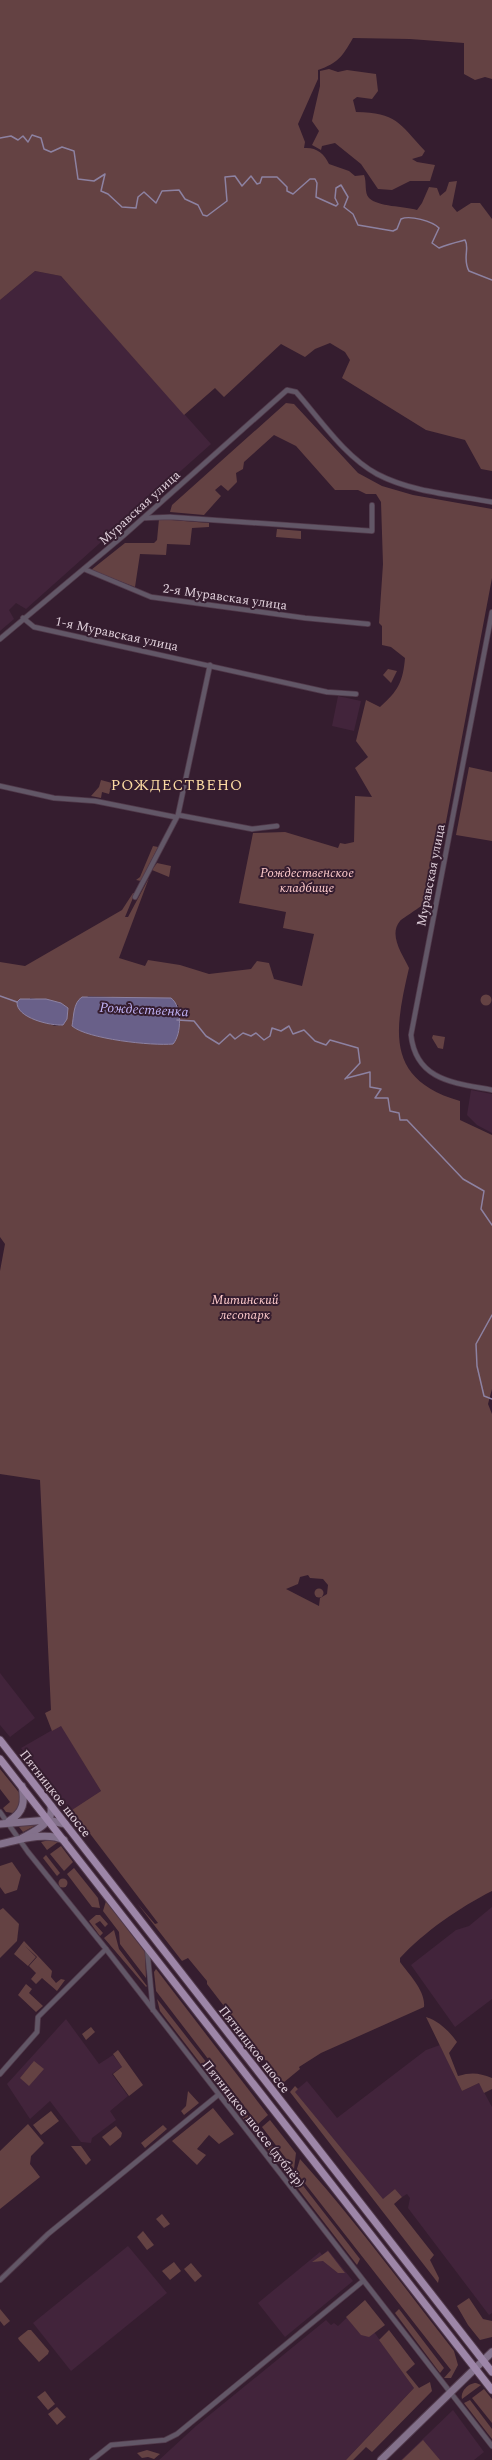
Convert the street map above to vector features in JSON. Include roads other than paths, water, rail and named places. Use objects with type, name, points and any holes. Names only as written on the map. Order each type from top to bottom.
[{"type":"main road","name":"Пятницкое шоссе","points":[[0,1740],[492,2372]]},
{"type":"main road","name":"Пятницкое шоссе","points":[[0,1759],[492,2390]]},
{"type":"main road","points":[[8,1822],[16,1816],[24,1805],[22,1786]]},
{"type":"main road","points":[[20,1839],[40,1828],[48,1820],[51,1806]]},
{"type":"main road","points":[[0,1824],[8,1822],[48,1820],[65,1824]]},
{"type":"main road","points":[[0,1844],[20,1839],[51,1837],[64,1840]]},
{"type":"main road","points":[[381,2460],[474,2367],[492,2352]]},
{"type":"street","name":"Муравская улица","points":[[0,638],[84,569],[283,392],[290,389],[296,392],[360,463],[376,474],[411,487],[492,502]]},
{"type":"street","points":[[143,518],[164,517],[372,531],[372,505]]},
{"type":"street","name":"2-я Муравская улица","points":[[84,569],[151,597],[305,618],[368,624]]},
{"type":"street","name":"Муравская улица","points":[[492,612],[411,1035],[415,1054],[424,1066],[435,1076],[453,1082],[492,1090]]},
{"type":"street","name":"1-я Муравская улица","points":[[23,618],[34,627],[327,692],[356,694]]},
{"type":"street","points":[[135,897],[177,816],[210,665]]},
{"type":"street","points":[[0,786],[54,798],[94,801],[252,829],[277,826]]},
{"type":"street","name":"Пятницкое шоссе (дублёр)","points":[[0,1812],[28,1852],[106,1949],[153,2012],[492,2446]]},
{"type":"street","points":[[147,1946],[153,2012]]},
{"type":"street","points":[[0,2074],[38,2032],[38,2017],[106,1949]]},
{"type":"street","points":[[0,2280],[48,2234],[218,2095]]},
{"type":"street","points":[[92,2460],[111,2445],[165,2440],[177,2434],[363,2281]]},
{"type":"water","points":[[82,997],[171,998],[175,1002],[180,1020],[176,1039],[173,1044],[136,1043],[91,1035],[80,1031],[72,1026],[75,1006]]},
{"type":"water","points":[[20,999],[46,999],[61,1003],[68,1008],[67,1019],[63,1025],[35,1020],[28,1017],[18,1008],[17,1002]]},
{"type":"waterway","points":[[0,138],[11,136],[18,140],[23,136],[28,142],[32,135],[41,138],[44,149],[51,152],[62,147],[74,151],[78,179],[94,181],[105,174],[101,191],[108,194],[122,207],[136,208],[138,197],[144,192],[156,203],[162,191],[179,190],[185,199],[198,205],[203,215],[207,216],[227,201],[225,177],[235,176],[242,186],[251,176],[257,184],[260,183],[262,177],[277,177],[287,187],[287,191],[293,194],[310,179],[315,179],[317,183],[316,197],[336,206],[338,204],[335,198],[336,188],[341,185],[348,197],[344,207],[353,214],[358,225],[393,231],[397,229],[401,219],[405,218],[421,219],[436,225],[439,228],[432,243],[439,248],[465,240],[467,247],[466,262],[469,271],[492,280]]},
{"type":"waterway","name":"Рождественка","points":[[0,996],[17,1002]]},
{"type":"waterway","name":"Рождественка","points":[[177,1020],[194,1021],[206,1036],[219,1044],[230,1034],[235,1039],[243,1033],[251,1036],[256,1033],[264,1040],[270,1036],[272,1028],[281,1031],[289,1026],[293,1034],[304,1030],[315,1041],[326,1045],[330,1040],[358,1048],[360,1063],[345,1079]]},
{"type":"waterway","name":"Рождественка","points":[[347,1078],[370,1072],[370,1087],[381,1089],[375,1098],[388,1098],[390,1111],[399,1113],[400,1120],[407,1120],[463,1179],[484,1191],[481,1209],[492,1225]]},
{"type":"waterway","name":"Рождественка","points":[[492,1315],[476,1344],[477,1366],[484,1396],[492,1399]]},
{"type":"district","name":"РОЖДЕСТВЕНО","points":[[177,785]]},
{"type":"park label","name":"Рождественское кладбище","points":[[307,880]]},
{"type":"park label","name":"Митинский лесопарк","points":[[245,1306]]}]
